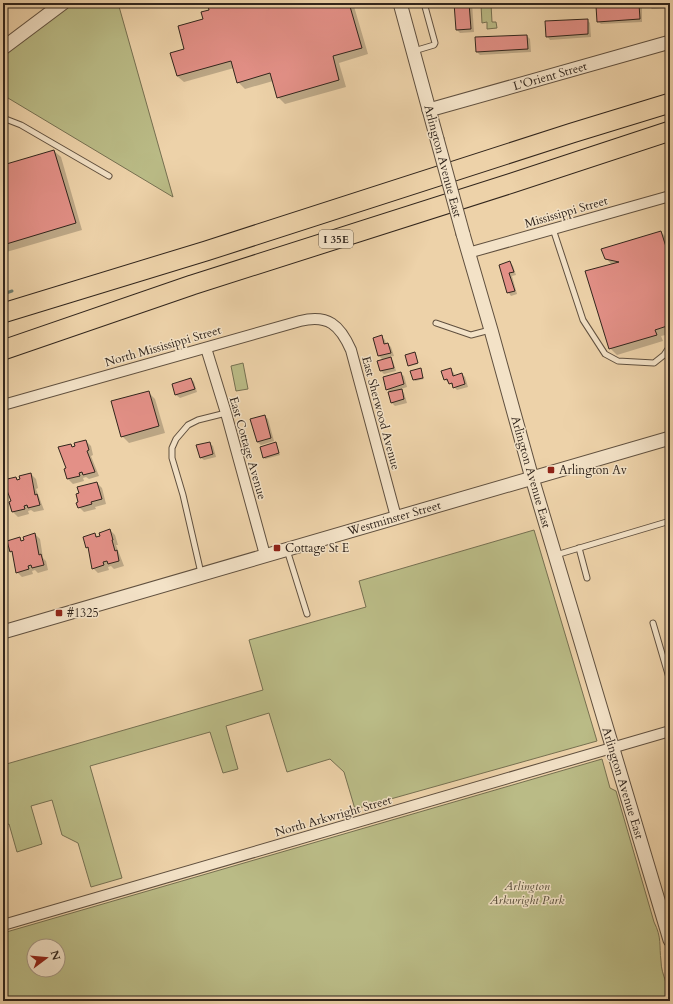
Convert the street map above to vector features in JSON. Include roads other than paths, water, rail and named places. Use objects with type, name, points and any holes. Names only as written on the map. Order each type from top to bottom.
[{"type":"highway","name":"I 35E","points":[[3,313],[206,251],[670,103]]},
{"type":"highway","name":"I 35E","points":[[3,350],[192,285],[670,131]]},
{"type":"street","points":[[3,48],[63,3]]},
{"type":"street","name":"Arlington Avenue East","points":[[400,3],[468,253],[532,478],[670,940]]},
{"type":"street","name":"L'Orient Street","points":[[430,110],[670,42]]},
{"type":"street","name":"Mississippi Street","points":[[468,253],[670,196]]},
{"type":"street","name":"North Mississippi Street","points":[[3,405],[310,318],[320,319],[330,323]]},
{"type":"street","name":"East Sherwood Avenue","points":[[330,323],[342,332],[351,350],[396,517]]},
{"type":"street","name":"East Cottage Avenue","points":[[206,348],[226,413],[265,555]]},
{"type":"street","name":"Westminster Street","points":[[3,632],[670,438]]},
{"type":"street","name":"North Arkwright Street","points":[[3,925],[670,731]]},
{"type":"lane","points":[[414,51],[434,45],[435,43],[424,3]]},
{"type":"lane","points":[[3,118],[22,125],[109,176]]},
{"type":"lane","points":[[553,229],[583,320],[605,354],[618,361],[654,363],[664,355],[670,346]]},
{"type":"lane","points":[[436,323],[471,335],[491,330]]},
{"type":"lane","points":[[201,574],[195,554],[188,514],[171,454],[176,439],[188,425],[198,420],[226,413]]},
{"type":"lane","points":[[555,555],[670,521]]},
{"type":"lane","points":[[579,548],[587,578]]},
{"type":"lane","points":[[287,549],[307,614]]},
{"type":"lane","points":[[653,623],[670,681]]},
{"type":"waterway","points":[[3,294],[12,291]]},
{"type":"place","name":"Arlington Av","points":[[551,470]]},
{"type":"place","name":"Cottage St E","points":[[277,548]]},
{"type":"place","name":"#1325","points":[[59,613]]},
{"type":"park label","name":"Arlington Arkwright Park","points":[[527,893]]}]
